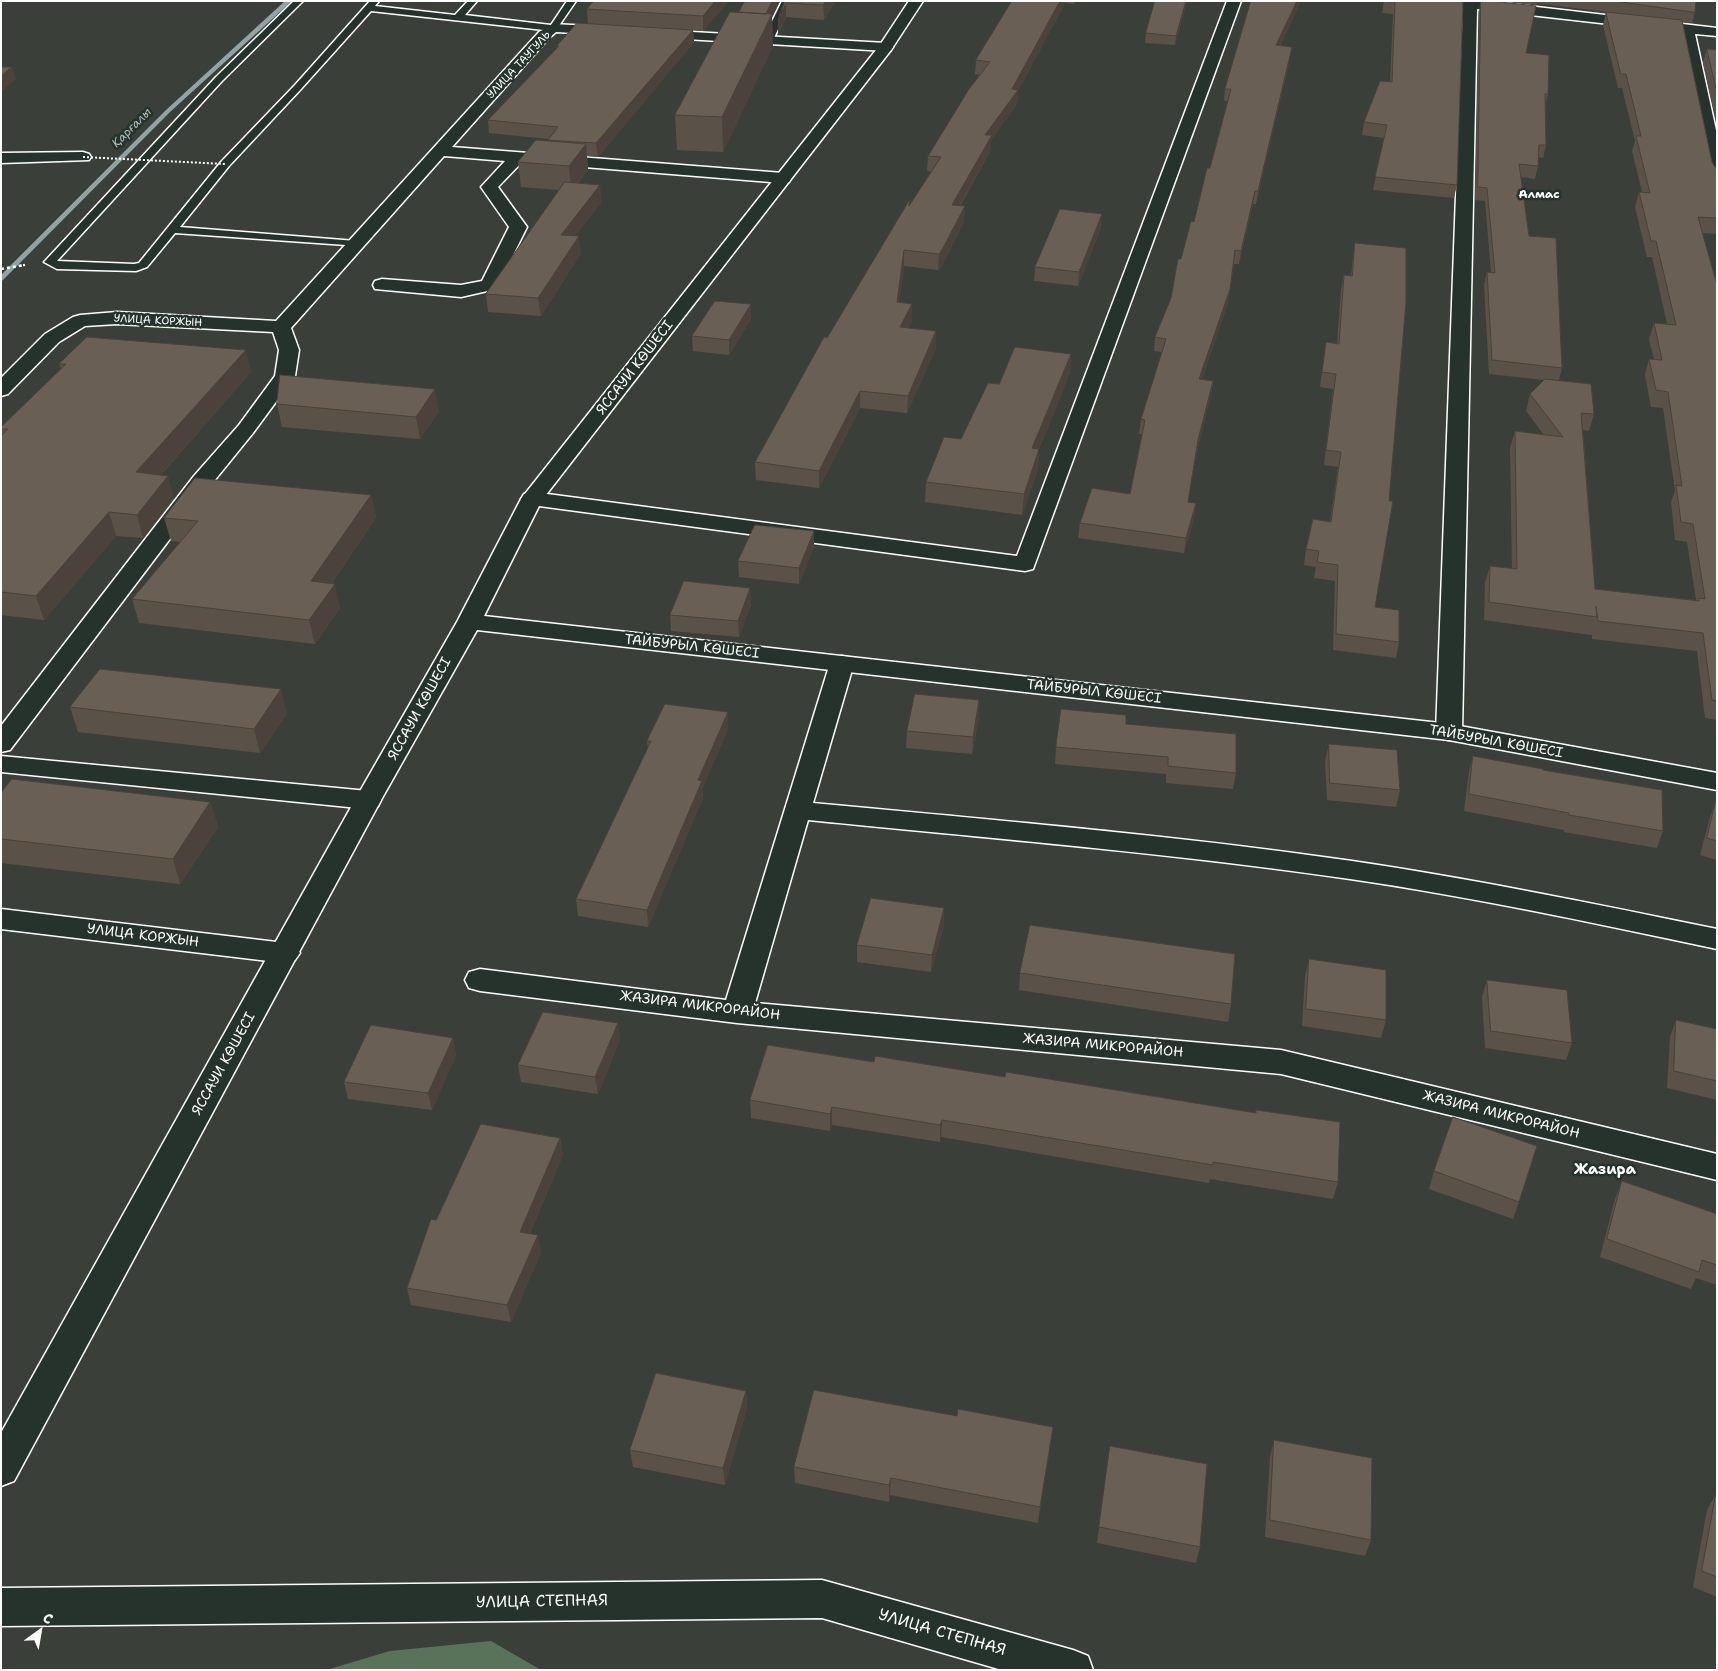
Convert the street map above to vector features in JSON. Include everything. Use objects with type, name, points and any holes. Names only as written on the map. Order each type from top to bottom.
[{"type":"street","name":"ЯССАУИ КӨШЕСІ","points":[[1,1468],[368,800],[469,622],[532,499],[886,47],[916,1]]},
{"type":"street","points":[[532,499],[1025,564],[1234,1]]},
{"type":"street","points":[[1446,1],[1717,32]]},
{"type":"street","points":[[1449,732],[1470,4]]},
{"type":"street","name":"УЛИЦА ТАУГУЛЬ","points":[[281,327],[441,152],[544,35],[553,28],[621,32]]},
{"type":"street","points":[[1687,29],[1717,176]]},
{"type":"street","points":[[641,33],[886,47]]},
{"type":"street","points":[[441,152],[783,178]]},
{"type":"street","points":[[1,158],[83,157]]},
{"type":"street","points":[[382,285],[461,291],[489,284],[518,227],[489,188],[518,157]]},
{"type":"street","name":"УЛИЦА КОРЖЫН","points":[[1,390],[52,338],[80,321],[117,318],[281,327]]},
{"type":"street","points":[[1,744],[202,481],[246,428],[285,376],[289,350],[281,327]]},
{"type":"street","name":"ТАЙБУРЫЛ КӨШЕСІ","points":[[469,622],[1449,732],[1717,782]]},
{"type":"street","points":[[737,1012],[842,663]]},
{"type":"street","points":[[1,764],[368,800]]},
{"type":"street","points":[[798,810],[1188,848],[1352,871],[1466,889],[1717,939]]},
{"type":"street","name":"УЛИЦА КОРЖЫН","points":[[1,919],[285,953]]},
{"type":"street","name":"ЖАЗИРА МИКРОРАЙОН","points":[[480,980],[737,1012],[1281,1062],[1717,1167]]},
{"type":"street","name":"УЛИЦА СТЕПНАЯ","points":[[1,1607],[822,1599],[1073,1670]]},
{"type":"lane","points":[[299,1],[219,79],[50,262],[57,266],[136,268],[144,265],[174,230],[225,164],[373,4],[461,18],[553,28],[572,1]]},
{"type":"lane","points":[[461,18],[458,17],[474,1]]},
{"type":"lane","points":[[768,40],[787,1]]},
{"type":"lane","points":[[174,230],[356,244]]},
{"type":"path","points":[[83,157],[225,164]]},
{"type":"green space","points":[[491,1641],[541,1670],[326,1670],[390,1651]]},
{"type":"building","points":[[594,1],[715,1],[703,16],[587,9]]},
{"type":"building","points":[[745,1],[772,1],[766,14],[739,12]]},
{"type":"building","points":[[785,1],[826,1],[823,5],[786,3],[778,20]]},
{"type":"building","points":[[1012,1],[1060,1],[1012,89],[1018,90],[985,135],[992,135],[952,205],[965,206],[942,250],[939,254],[904,250],[897,302],[912,304],[900,327],[936,331],[908,396],[860,391],[819,471],[755,462],[824,337],[827,338],[910,199],[909,206],[941,157],[928,156],[969,89],[990,62],[976,60]]},
{"type":"building","points":[[1155,1],[1186,1],[1176,36],[1146,33]]},
{"type":"building","points":[[1251,1],[1297,1],[1276,45],[1292,47],[1258,191],[1255,191],[1241,251],[1235,250],[1230,289],[1199,379],[1213,381],[1198,440],[1188,502],[1196,503],[1186,538],[1080,523],[1092,488],[1130,494],[1145,420],[1141,419],[1166,339],[1155,337],[1171,298],[1178,259],[1181,259],[1191,221],[1194,222],[1207,168],[1210,168],[1231,89],[1225,89]]},
{"type":"building","points":[[1384,1],[1463,1],[1457,185],[1375,177],[1387,125],[1364,122],[1380,81],[1392,82],[1395,3]]},
{"type":"building","points":[[1481,1],[1536,6],[1526,53],[1549,55],[1548,94],[1545,94],[1546,145],[1539,145],[1538,166],[1519,164],[1529,236],[1556,238],[1562,368],[1492,360],[1487,272],[1495,273],[1487,188],[1478,187]]},
{"type":"building","points":[[1614,1],[1696,1],[1695,12]]},
{"type":"building","points":[[730,12],[772,14],[722,117],[675,115]]},
{"type":"building","points":[[1606,12],[1682,20],[1712,162],[1717,167],[1717,218],[1698,217],[1717,285],[1717,701],[1712,700],[1703,633],[1598,621],[1596,606],[1597,617],[1489,602],[1490,566],[1517,569],[1515,431],[1563,437],[1530,394],[1545,379],[1591,384],[1594,414],[1581,413],[1595,589],[1699,601],[1699,598],[1705,599],[1693,524],[1681,522],[1676,485],[1682,486],[1668,392],[1656,390],[1649,359],[1662,360],[1654,323],[1676,325],[1656,241],[1651,241],[1639,192],[1650,193],[1636,136],[1641,136],[1626,74],[1621,74]]},
{"type":"building","points":[[577,23],[693,30],[596,143],[548,140],[558,127],[488,120],[559,46],[557,46]]},
{"type":"building","points":[[1707,49],[1717,50],[1717,92]]},
{"type":"building","points":[[1,67],[12,67],[1,76]]},
{"type":"building","points":[[536,140],[586,144],[569,166],[518,162]]},
{"type":"building","points":[[565,182],[600,185],[561,235],[579,236],[538,298],[486,294]]},
{"type":"building","points":[[1060,209],[1102,214],[1079,272],[1035,267]]},
{"type":"building","points":[[1355,243],[1406,248],[1406,302],[1389,501],[1393,501],[1375,607],[1399,610],[1399,642],[1336,634],[1338,565],[1317,562],[1319,551],[1306,549],[1313,519],[1331,522],[1341,452],[1326,450],[1336,374],[1322,372],[1326,342],[1339,344],[1344,275],[1352,276]]},
{"type":"building","points":[[715,301],[751,304],[729,340],[692,336]]},
{"type":"building","points":[[87,337],[246,350],[136,472],[168,476],[137,515],[109,512],[36,596],[1,592],[1,436],[8,429],[1,429],[1,427],[66,364],[59,364]]},
{"type":"building","points":[[1015,347],[1071,354],[1032,448],[1039,449],[1024,494],[926,482],[944,437],[961,439],[988,383],[999,384]]},
{"type":"building","points":[[280,375],[435,389],[416,417],[277,404]]},
{"type":"building","points":[[195,478],[371,495],[311,581],[335,584],[309,620],[132,599],[198,521],[164,518]]},
{"type":"building","points":[[755,525],[814,531],[799,568],[738,561]]},
{"type":"building","points":[[684,581],[750,588],[738,621],[670,615]]},
{"type":"building","points":[[100,669],[281,689],[254,729],[70,707]]},
{"type":"building","points":[[915,694],[979,700],[973,737],[907,731]]},
{"type":"building","points":[[665,704],[728,712],[698,780],[702,781],[647,910],[576,899],[651,741],[647,741]]},
{"type":"building","points":[[1061,709],[1126,715],[1126,724],[1236,734],[1236,773],[1168,766],[1168,757],[1056,747]]},
{"type":"building","points":[[1329,744],[1397,750],[1400,790],[1330,783]]},
{"type":"building","points":[[1473,756],[1662,790],[1663,831],[1569,815],[1569,813],[1469,794]]},
{"type":"building","points":[[12,779],[210,802],[173,859],[1,839],[1,793]]},
{"type":"building","points":[[1717,801],[1717,841],[1707,838]]},
{"type":"building","points":[[871,898],[944,908],[932,955],[857,945]]},
{"type":"building","points":[[1030,925],[1235,954],[1231,1004],[1020,973]]},
{"type":"building","points":[[1309,959],[1386,970],[1386,1020],[1306,1009]]},
{"type":"building","points":[[1487,980],[1567,990],[1572,1043],[1491,1031]]},
{"type":"building","points":[[543,1012],[618,1023],[595,1077],[518,1065]]},
{"type":"building","points":[[1676,1020],[1717,1029],[1717,1081],[1674,1071]]},
{"type":"building","points":[[371,1025],[453,1038],[428,1093],[344,1082]]},
{"type":"building","points":[[768,1045],[874,1062],[875,1056],[1005,1077],[1006,1072],[1256,1113],[1256,1110],[1340,1122],[1338,1182],[1213,1162],[1213,1165],[942,1120],[940,1125],[832,1107],[830,1114],[750,1100]]},
{"type":"building","points":[[1453,1117],[1537,1146],[1519,1202],[1434,1171]]},
{"type":"building","points":[[481,1124],[560,1138],[520,1232],[538,1235],[507,1305],[407,1288],[431,1219],[436,1220]]},
{"type":"building","points":[[1622,1181],[1717,1214],[1717,1265],[1702,1260],[1699,1272],[1607,1239]]},
{"type":"building","points":[[656,1373],[746,1391],[723,1468],[630,1450]]},
{"type":"building","points":[[814,1390],[957,1416],[958,1409],[1053,1427],[1040,1507],[891,1478],[889,1485],[794,1467]]},
{"type":"building","points":[[1274,1440],[1372,1458],[1371,1540],[1270,1520]]},
{"type":"building","points":[[1110,1446],[1207,1464],[1200,1547],[1099,1527]]},
{"type":"building","points":[[1717,1494],[1717,1577],[1702,1571]]},
{"type":"waterway","name":"Қарғалы","points":[[1,280],[168,111],[289,1]]},
{"type":"district","name":"Алмас","points":[[1539,195]]},
{"type":"district","name":"Жазира","points":[[1605,1170]]}]
